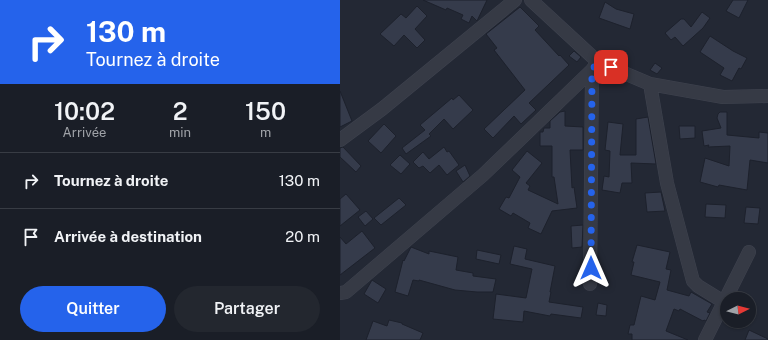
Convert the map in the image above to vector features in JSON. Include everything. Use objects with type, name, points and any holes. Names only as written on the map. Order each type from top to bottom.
[{"type":"street","points":[[340,140],[382,109],[515,0]]},
{"type":"street","points":[[531,0],[595,66],[650,84],[723,97],[768,96]]},
{"type":"street","points":[[590,284],[595,66]]},
{"type":"street","points":[[340,293],[346,292],[483,175],[595,66]]},
{"type":"street","points":[[650,84],[667,183],[693,281],[698,286],[720,300]]},
{"type":"street","points":[[729,292],[749,252]]},
{"type":"street","points":[[705,340],[720,310]]},
{"type":"building","points":[[423,0],[487,0],[477,21],[472,16],[469,23],[461,19],[463,15],[447,8],[446,10]]},
{"type":"building","points":[[733,0],[748,0],[739,18],[726,11]]},
{"type":"building","points":[[605,2],[616,9],[634,14],[630,29],[599,18]]},
{"type":"building","points":[[417,6],[427,16],[415,29],[425,40],[417,48],[404,35],[394,46],[380,34],[401,14],[406,18]]},
{"type":"building","points":[[520,7],[539,26],[535,30],[569,65],[529,103],[536,110],[521,124],[514,116],[493,138],[484,129],[525,90],[494,50],[497,48],[486,34]]},
{"type":"building","points":[[702,12],[710,18],[703,28],[683,46],[675,37],[671,40],[665,33],[681,19],[684,19],[691,27]]},
{"type":"building","points":[[710,36],[747,58],[741,69],[739,68],[732,81],[720,75],[724,68],[700,52]]},
{"type":"building","points":[[574,51],[581,57],[577,62],[569,56]]},
{"type":"building","points":[[655,63],[662,68],[657,74],[650,70]]},
{"type":"building","points":[[340,91],[352,121],[340,127]]},
{"type":"building","points":[[459,95],[473,110],[453,129],[444,119],[429,134],[431,136],[406,154],[402,148],[425,130],[420,125],[452,98],[453,100]]},
{"type":"building","points":[[565,111],[565,126],[583,127],[583,150],[570,150],[572,188],[574,187],[577,208],[552,211],[541,234],[528,228],[530,223],[513,213],[511,216],[499,209],[506,197],[509,198],[520,177],[512,170],[527,151],[542,163],[526,183],[530,186],[528,190],[558,204],[554,177],[552,177],[552,146],[540,146],[540,132],[543,132],[544,128],[550,128],[550,121],[560,112]]},
{"type":"building","points":[[720,112],[727,112],[727,135],[759,138],[759,132],[768,133],[768,163],[750,160],[747,190],[719,185],[718,187],[700,182],[705,158],[729,166],[730,146],[704,146],[702,131],[721,128],[717,118]]},
{"type":"building","points":[[648,117],[656,164],[631,163],[632,183],[622,183],[620,193],[602,190],[604,176],[609,177],[610,151],[605,150],[608,122],[623,124],[620,155],[636,155],[636,119]]},
{"type":"building","points":[[384,124],[396,136],[381,153],[368,141]]},
{"type":"building","points":[[679,126],[695,126],[695,138],[680,139]]},
{"type":"building","points":[[343,147],[361,166],[356,172],[340,157],[340,148]]},
{"type":"building","points":[[444,147],[447,152],[449,151],[459,165],[447,175],[439,165],[430,173],[423,166],[419,168],[413,162],[423,152],[429,159]]},
{"type":"building","points":[[400,155],[410,164],[401,174],[390,165]]},
{"type":"building","points":[[465,165],[470,176],[463,182],[456,171]]},
{"type":"building","points":[[661,192],[665,211],[647,212],[645,193]]},
{"type":"building","points":[[346,194],[360,210],[340,226],[340,199]]},
{"type":"building","points":[[399,198],[406,205],[381,225],[374,218]]},
{"type":"building","points":[[706,204],[726,205],[725,218],[705,217]]},
{"type":"building","points":[[746,207],[760,208],[758,224],[744,223]]},
{"type":"building","points":[[366,211],[373,219],[365,226],[358,217]]},
{"type":"building","points":[[583,225],[582,247],[572,248],[571,226]]},
{"type":"building","points":[[362,231],[375,248],[340,275],[340,237],[346,244]]},
{"type":"building","points":[[637,245],[670,252],[666,269],[671,270],[667,290],[689,296],[691,292],[712,304],[707,312],[710,313],[706,321],[703,321],[680,309],[679,311],[674,309],[666,331],[688,340],[632,340],[632,334],[628,334],[630,325],[634,325],[641,296],[655,300],[660,282],[631,275],[634,262],[632,262]]},
{"type":"building","points":[[514,246],[527,249],[525,259],[555,266],[549,302],[583,307],[581,318],[551,314],[550,316],[524,311],[523,322],[493,319],[496,294],[526,298],[532,269],[510,264]]},
{"type":"building","points":[[411,247],[429,254],[429,251],[458,257],[456,270],[473,273],[473,276],[496,279],[493,292],[455,290],[419,280],[413,280],[408,296],[395,292],[403,260],[404,261]]},
{"type":"building","points":[[477,250],[501,255],[499,264],[476,259]]},
{"type":"building","points":[[372,280],[386,289],[378,303],[364,294]]},
{"type":"building","points":[[598,303],[607,305],[606,316],[596,315]]},
{"type":"building","points":[[389,320],[402,323],[423,333],[420,340],[366,340],[373,321],[387,326]]},
{"type":"building","points":[[749,330],[768,339],[768,340],[745,340]]},
{"type":"route","points":[[591,268],[592,70],[598,62],[611,67]]}]
